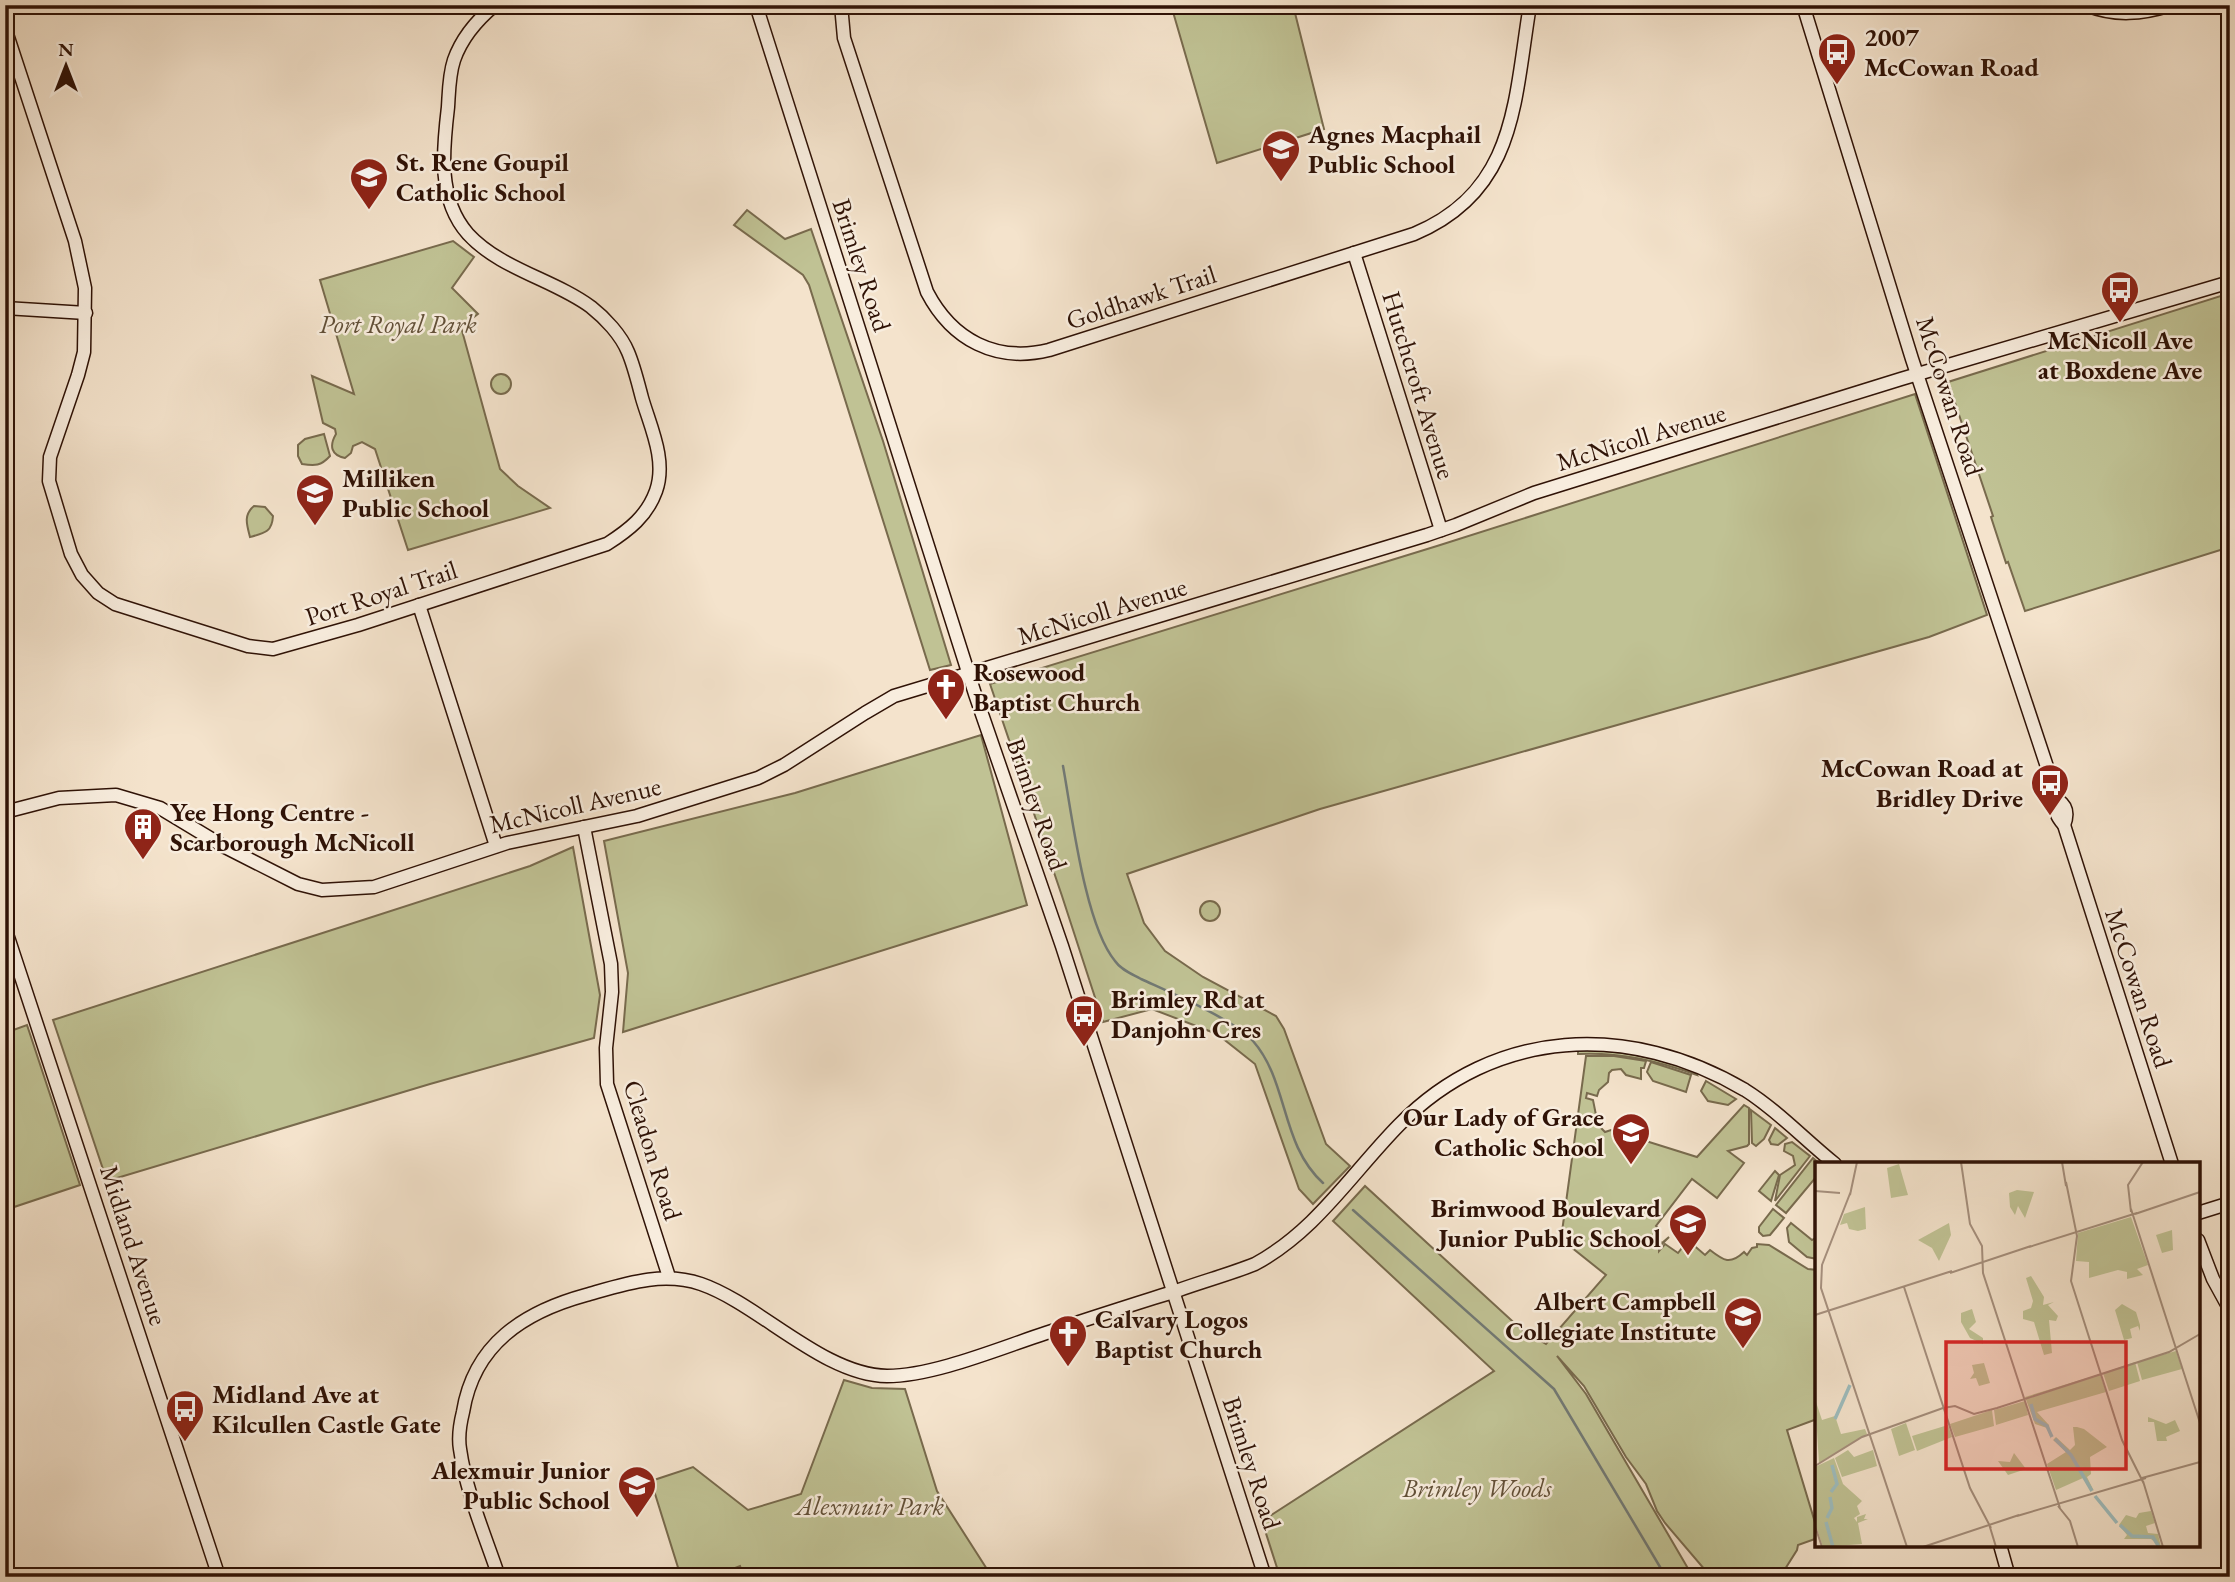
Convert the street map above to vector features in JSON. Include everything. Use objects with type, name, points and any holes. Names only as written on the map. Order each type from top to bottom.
[{"type":"main road","name":"Port Royal Trail","points":[[5,28],[75,241],[85,288],[84,352],[52,447],[49,471],[50,488],[71,554],[82,575],[98,593],[115,604],[265,649],[280,648],[320,637],[607,544],[630,529],[644,514],[657,489],[657,445],[628,350],[614,330],[590,307],[481,246],[459,223],[453,210],[443,170],[451,72],[469,31],[495,5]]},
{"type":"main road","name":"Brimley Road","points":[[756,5],[968,674],[1066,958],[1265,1577]]},
{"type":"main road","name":"Goldhawk Trail","points":[[841,5],[845,38],[927,292],[944,320],[967,339],[980,346],[1017,354],[1049,350],[1414,234],[1437,224],[1463,205],[1490,174],[1503,148],[1510,127],[1530,5]]},
{"type":"main road","name":"McCowan Road","points":[[1803,5],[1918,374],[2058,800],[2064,804],[2068,816],[2064,825],[2171,1162]]},
{"type":"main road","points":[[2086,5],[2108,12],[2130,14],[2150,12],[2171,5]]},
{"type":"main road","name":"Hutchcroft Avenue","points":[[1354,253],[1441,530]]},
{"type":"main road","name":"McNicoll Avenue","points":[[5,811],[59,798],[116,795],[160,808],[287,880],[322,890],[374,887],[496,846],[637,816],[758,778],[784,765],[894,696],[1441,530],[1534,493],[1918,374],[2230,282]]},
{"type":"main road","points":[[5,308],[86,313]]},
{"type":"main road","points":[[419,605],[496,846]]},
{"type":"main road","name":"Cleadon Road","points":[[583,827],[612,978],[606,1048],[607,1084],[669,1277]]},
{"type":"main road","name":"Midland Avenue","points":[[5,928],[219,1577]]},
{"type":"main road","points":[[499,1577],[465,1475],[459,1446],[464,1401],[477,1368],[492,1346],[531,1315],[569,1299],[647,1279],[669,1277],[702,1284],[818,1353],[845,1366],[883,1376],[916,1374],[1245,1268],[1279,1250],[1305,1230],[1400,1124],[1428,1098],[1465,1075],[1524,1052],[1564,1045],[1617,1045],[1693,1063],[1747,1092],[1833,1162]]},
{"type":"main road","points":[[2200,1212],[2230,1203]]},
{"type":"main road","points":[[2200,1245],[2213,1279],[2230,1310]]},
{"type":"main road","points":[[2001,1547],[2009,1577]]},
{"type":"green space","points":[[1171,5],[1293,5],[1324,129],[1217,163]]},
{"type":"green space","points":[[747,210],[785,239],[811,229],[883,441],[951,665],[930,670],[809,285],[803,275],[734,225]]},
{"type":"green space","name":"Port Royal Park","points":[[453,241],[474,257],[452,288],[478,314],[461,327],[500,469],[518,486],[550,508],[408,550],[375,449],[362,442],[353,446],[351,453],[345,458],[340,457],[333,449],[335,429],[323,423],[312,376],[354,394],[320,280]]},
{"type":"green space","points":[[2230,293],[2230,547],[2025,611],[2008,562],[2006,563],[1948,382]]},
{"type":"green space","points":[[501,374],[508,377],[511,384],[508,391],[501,394],[494,391],[491,384],[494,377]]},
{"type":"green space","points":[[1915,394],[1987,615],[1929,637],[1320,809],[1127,874],[1144,923],[1165,951],[1203,977],[1276,1016],[1284,1029],[1326,1144],[1350,1166],[1313,1204],[1299,1189],[1255,1064],[1217,1034],[1152,1009],[1103,1022],[990,684]]},
{"type":"green space","points":[[324,434],[330,456],[318,464],[302,464],[298,456],[298,445],[305,439]]},
{"type":"green space","points":[[254,506],[265,507],[273,516],[267,531],[250,537],[247,517]]},
{"type":"green space","points":[[981,735],[1027,905],[623,1032],[628,973],[604,841],[795,793]]},
{"type":"green space","points":[[573,847],[600,995],[594,1038],[107,1181],[53,1020],[530,866]]},
{"type":"green space","points":[[1210,901],[1217,904],[1220,911],[1217,918],[1210,921],[1203,918],[1200,911],[1203,904]]},
{"type":"green space","points":[[27,1025],[80,1185],[5,1210],[5,1033]]},
{"type":"green space","points":[[1578,1050],[1637,1055],[1695,1071],[1697,1075],[1639,1058],[1578,1054]]},
{"type":"green space","name":"Brimley Woods","points":[[1586,1056],[1614,1056],[1646,1061],[1644,1068],[1641,1068],[1641,1079],[1626,1075],[1621,1069],[1612,1070],[1608,1082],[1599,1090],[1597,1096],[1587,1093],[1586,1098],[1593,1100],[1598,1125],[1605,1132],[1611,1130],[1697,1157],[1744,1105],[1749,1108],[1749,1144],[1728,1151],[1744,1163],[1717,1198],[1692,1179],[1656,1226],[1658,1228],[1653,1236],[1662,1243],[1669,1237],[1662,1244],[1652,1238],[1650,1240],[1659,1247],[1659,1251],[1665,1244],[1678,1253],[1691,1243],[1705,1255],[1710,1250],[1727,1260],[1735,1259],[1744,1252],[1747,1255],[1757,1244],[1769,1245],[1808,1269],[1815,1270],[1815,1420],[1787,1430],[1815,1522],[1815,1539],[1798,1545],[1780,1577],[1711,1577],[1665,1523],[1646,1484],[1626,1457],[1584,1386],[1557,1356],[1586,1394],[1693,1577],[1280,1577],[1262,1521],[1494,1371],[1333,1221],[1365,1186],[1522,1330],[1546,1344],[1606,1275],[1561,1239]]},
{"type":"green space","points":[[1651,1062],[1691,1075],[1686,1092],[1653,1081],[1647,1072]]},
{"type":"green space","points":[[1706,1081],[1736,1099],[1728,1105],[1708,1101],[1701,1091]]},
{"type":"green space","points":[[1751,1110],[1771,1125],[1764,1139],[1756,1146],[1752,1143]]},
{"type":"green space","points":[[1775,1128],[1787,1138],[1778,1145],[1771,1144],[1769,1140]]},
{"type":"green space","points":[[1792,1142],[1810,1156],[1775,1201],[1780,1175],[1795,1165],[1793,1156],[1784,1151],[1785,1144]]},
{"type":"green space","points":[[1813,1158],[1818,1162],[1815,1162],[1815,1178],[1786,1213],[1776,1205]]},
{"type":"green space","points":[[1775,1171],[1779,1175],[1771,1201],[1759,1191]]},
{"type":"green space","points":[[1773,1209],[1784,1218],[1770,1235],[1763,1236],[1759,1227]]},
{"type":"green space","points":[[1791,1223],[1812,1240],[1815,1238],[1815,1259],[1807,1257],[1789,1242],[1787,1228]]},
{"type":"green space","name":"Alexmuir Park","points":[[844,1380],[872,1388],[905,1389],[937,1491],[992,1577],[744,1577],[740,1566],[712,1577],[681,1577],[651,1481],[693,1467],[748,1510],[801,1494]]},
{"type":"waterway","points":[[1063,766],[1075,840],[1088,896],[1095,922],[1115,961],[1141,979],[1216,1015],[1253,1041],[1265,1057],[1273,1075],[1299,1150],[1323,1183]]},
{"type":"waterway","points":[[1353,1210],[1554,1389],[1666,1577]]},
{"type":"place","name":"2007 McCowan Road","points":[[1837,86]]},
{"type":"place","name":"Agnes Macphail Public School","points":[[1281,183]]},
{"type":"place","name":"St. Rene Goupil Catholic School","points":[[369,211]]},
{"type":"place","name":"McNicoll Ave at Boxdene Ave","points":[[2120,324]]},
{"type":"place","name":"Milliken Public School","points":[[315,527]]},
{"type":"place","name":"Rosewood Baptist Church","points":[[946,721]]},
{"type":"place","name":"McCowan Road at Bridley Drive","points":[[2050,817]]},
{"type":"place","name":"Yee Hong Centre - Scarborough McNicoll","points":[[143,861]]},
{"type":"place","name":"Brimley Rd at Danjohn Cres","points":[[1084,1048]]},
{"type":"place","name":"Our Lady of Grace Catholic School","points":[[1631,1166]]},
{"type":"place","name":"Brimwood Boulevard Junior Public School","points":[[1688,1257]]},
{"type":"place","name":"Albert Campbell Collegiate Institute","points":[[1743,1350]]},
{"type":"place","name":"Calvary Logos Baptist Church","points":[[1068,1368]]},
{"type":"place","name":"Midland Ave at Kilcullen Castle Gate","points":[[185,1443]]},
{"type":"place","name":"Alexmuir Junior Public School","points":[[637,1519]]}]
